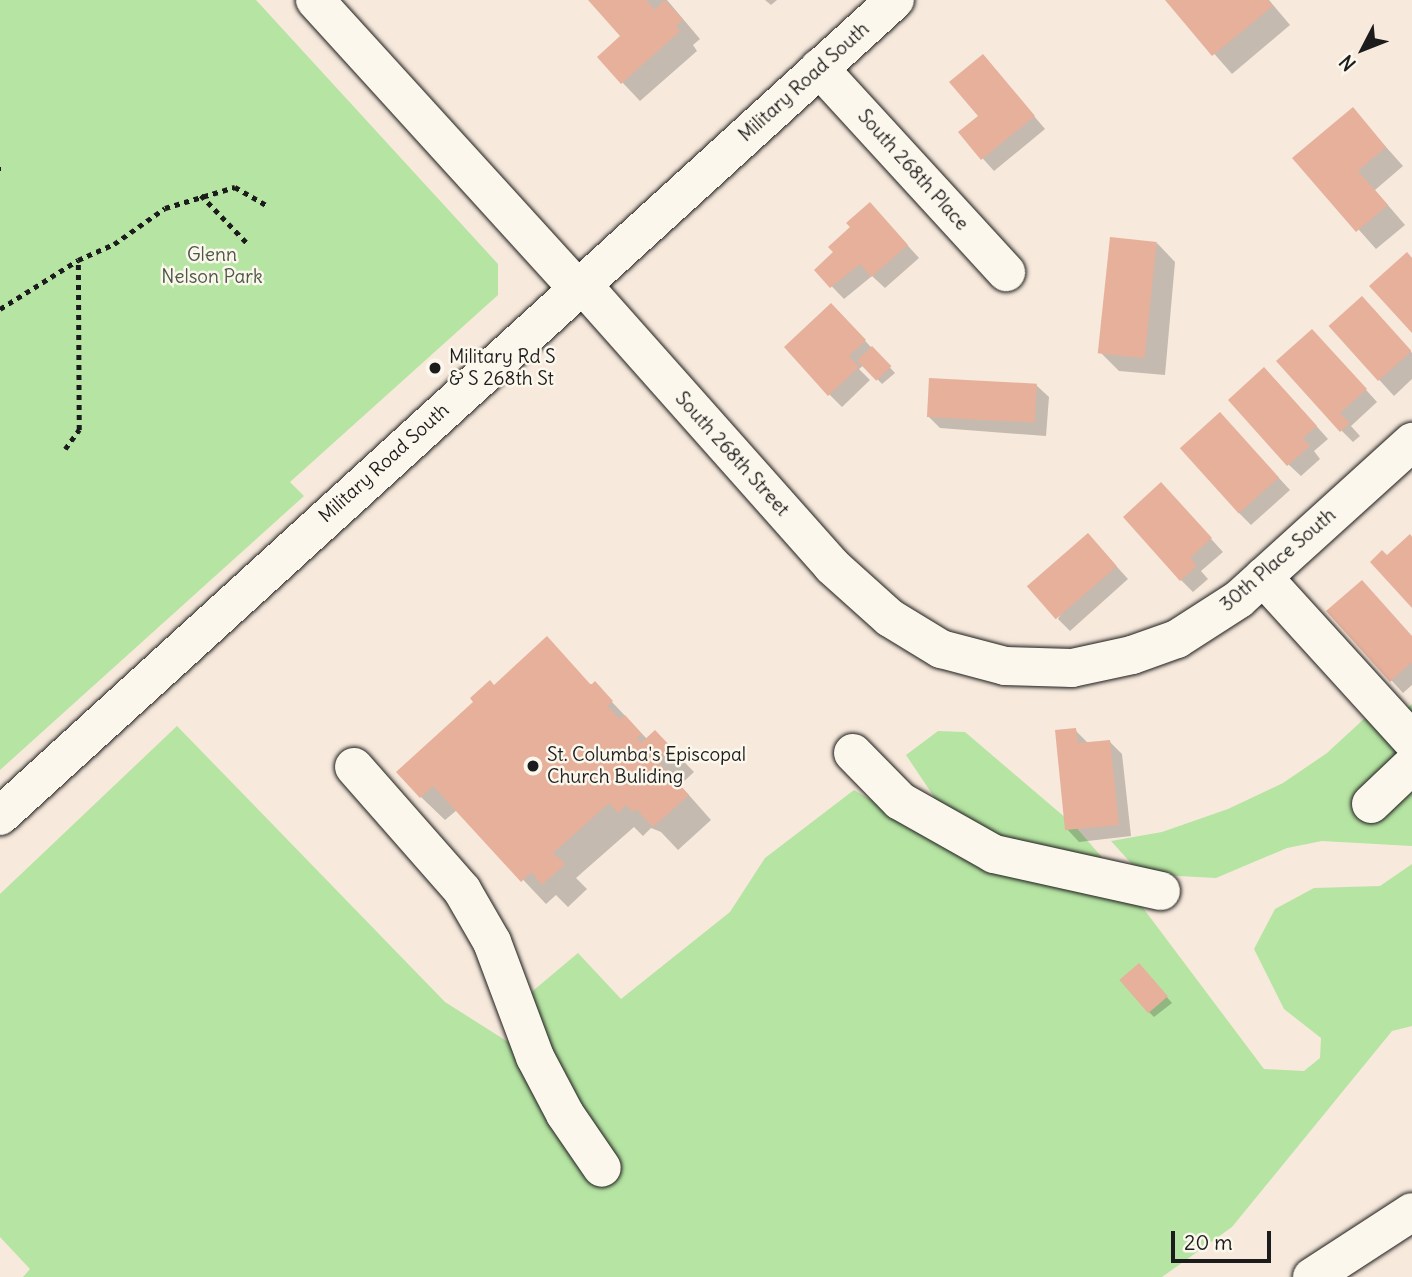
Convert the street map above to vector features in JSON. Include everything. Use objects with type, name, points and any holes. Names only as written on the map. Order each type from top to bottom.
[{"type":"main road","name":"South 268th Street","points":[[315,0],[579,285],[832,566],[890,618]]},
{"type":"main road","name":"Military Road South","points":[[0,816],[579,285],[895,0]]},
{"type":"main road","name":"South 268th Place","points":[[819,68],[1006,272]]},
{"type":"main road","name":"30th Place South","points":[[890,618],[942,649],[1005,666],[1072,668],[1132,655],[1177,639],[1238,600],[1412,442]]},
{"type":"main road","points":[[1263,577],[1412,741]]},
{"type":"main road","points":[[853,753],[900,800],[994,853],[1161,891]]},
{"type":"main road","points":[[1371,804],[1412,765]]},
{"type":"main road","points":[[354,767],[462,890],[492,942],[535,1057],[565,1114],[602,1168]]},
{"type":"main road","points":[[1312,1277],[1412,1212]]},
{"type":"path","points":[[0,309],[78,260],[114,244],[165,208],[201,195],[235,187],[270,208]]},
{"type":"path","points":[[201,195],[247,243]]},
{"type":"path","points":[[65,449],[79,430],[78,260]]},
{"type":"green space","name":"Glenn Nelson Park","points":[[0,0],[256,0],[498,264],[498,295],[290,482],[304,496],[0,770]]},
{"type":"green space","points":[[1412,704],[1412,846],[1322,841],[1287,848],[1216,878],[1141,874],[1111,841],[1162,832],[1228,809],[1283,783],[1327,753],[1379,705],[1393,720]]},
{"type":"green space","points":[[177,726],[445,1002],[546,1066],[522,1000],[578,953],[621,999],[730,912],[765,858],[854,790],[979,864],[906,755],[938,731],[965,732],[1074,825],[1125,884],[1264,1069],[1304,1071],[1320,1058],[1321,1038],[1284,1009],[1254,949],[1275,909],[1314,888],[1380,886],[1412,864],[1412,1026],[1392,1031],[1232,1227],[1162,1277],[23,1277],[30,1269],[0,1237],[0,894]]},
{"type":"building","points":[[588,0],[646,0],[655,10],[665,0],[683,20],[676,26],[680,31],[621,84],[597,57],[620,36]]},
{"type":"building","points":[[1165,0],[1268,0],[1273,6],[1212,56]]},
{"type":"building","points":[[983,54],[1035,116],[981,160],[958,132],[978,116],[949,82]]},
{"type":"building","points":[[1353,107],[1386,147],[1358,171],[1388,205],[1356,232],[1292,158]]},
{"type":"building","points":[[870,202],[908,245],[871,277],[860,264],[830,288],[814,270],[833,252],[828,247],[850,227],[846,223]]},
{"type":"building","points":[[1110,237],[1157,242],[1145,358],[1098,353]]},
{"type":"building","points":[[1407,252],[1412,258],[1412,333],[1369,286]]},
{"type":"building","points":[[1362,296],[1412,351],[1378,381],[1329,326]]},
{"type":"building","points":[[831,303],[866,340],[849,356],[859,367],[828,396],[784,347]]},
{"type":"building","points":[[1312,329],[1367,389],[1340,413],[1350,423],[1340,432],[1276,361]]},
{"type":"building","points":[[872,346],[891,366],[876,381],[857,361]]},
{"type":"building","points":[[1264,367],[1317,426],[1303,438],[1310,446],[1287,466],[1228,400]]},
{"type":"building","points":[[929,378],[1037,384],[1035,423],[927,417]]},
{"type":"building","points":[[1220,412],[1279,477],[1239,514],[1180,448]]},
{"type":"building","points":[[1161,482],[1212,538],[1190,558],[1197,566],[1180,581],[1123,517]]},
{"type":"building","points":[[1088,533],[1117,566],[1056,619],[1027,586]]},
{"type":"building","points":[[1410,534],[1412,608],[1370,562],[1382,550],[1387,555]]},
{"type":"building","points":[[1362,580],[1412,636],[1412,662],[1390,682],[1326,611]]},
{"type":"building","name":"St. Columba's Episcopal Church Buliding","points":[[547,636],[591,685],[595,681],[613,701],[607,706],[620,719],[625,715],[642,734],[637,738],[641,743],[655,730],[672,748],[657,761],[689,795],[653,827],[636,809],[633,812],[626,805],[618,813],[609,803],[553,853],[565,864],[542,885],[531,872],[521,882],[433,786],[420,798],[396,772],[473,702],[470,698],[490,680],[494,685]]},
{"type":"building","points":[[1076,728],[1078,743],[1110,740],[1119,825],[1065,830],[1055,730]]},
{"type":"building","points":[[1139,963],[1168,996],[1148,1013],[1119,980]]},
{"type":"place","name":"Military Rd S & S 268th St","points":[[435,368]]},
{"type":"place","name":"St. Columba's Episcopal Church Buliding","points":[[533,766]]}]
